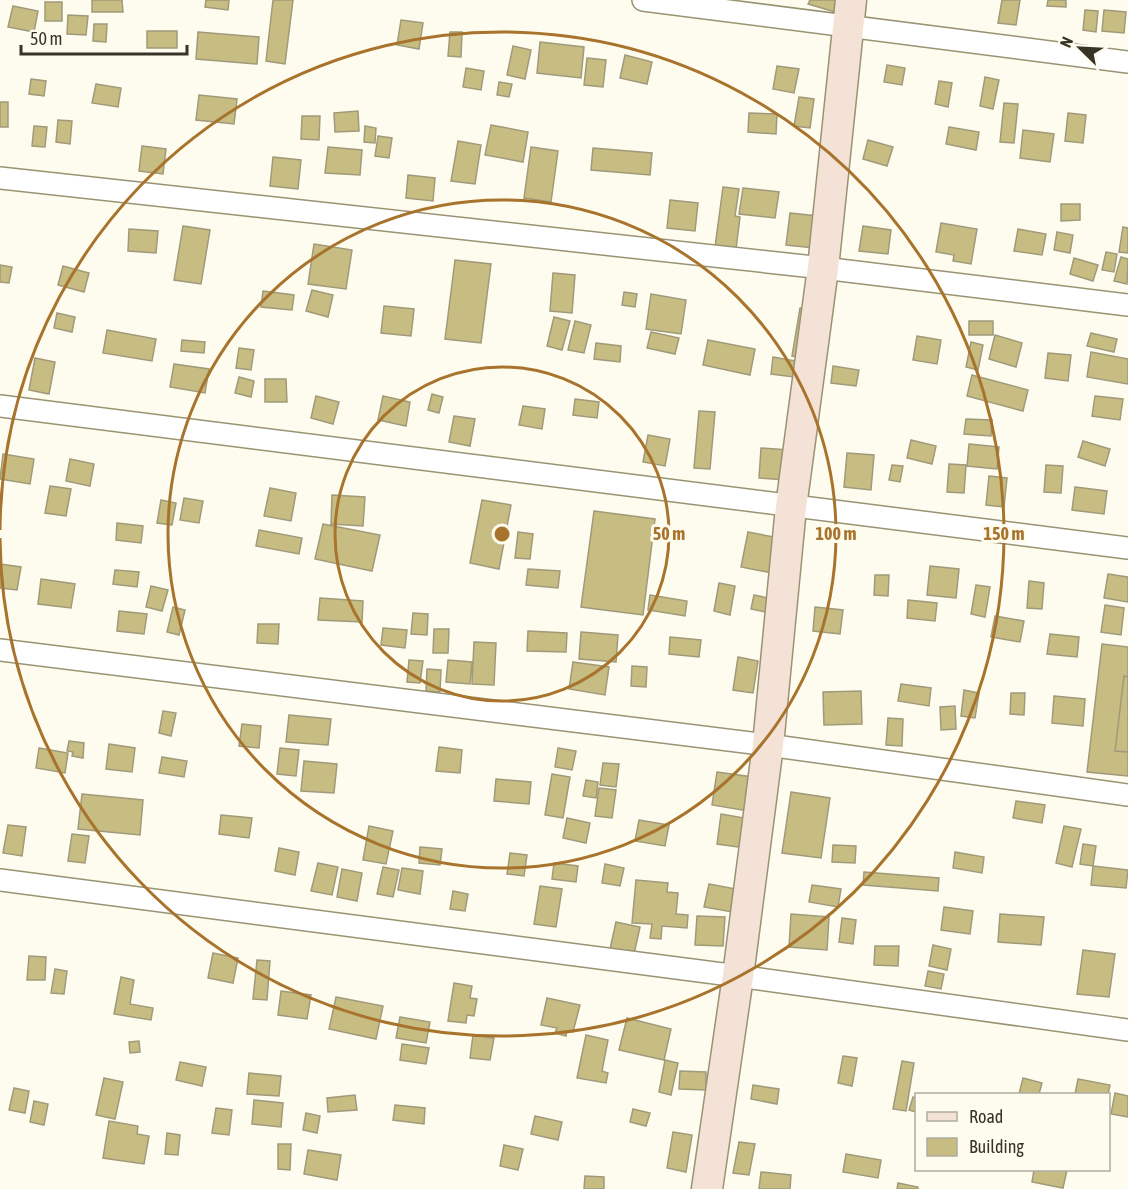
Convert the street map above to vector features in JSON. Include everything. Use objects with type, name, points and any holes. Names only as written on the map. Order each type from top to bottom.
[{"type":"street","points":[[643,0],[850,13],[1128,62]]},
{"type":"street","points":[[707,1189],[768,746],[791,507],[823,268],[850,13]]},
{"type":"street","points":[[0,177],[823,268],[1128,305]]},
{"type":"street","points":[[0,406],[1128,548]]},
{"type":"street","points":[[0,650],[768,746],[1128,795]]},
{"type":"street","points":[[0,880],[738,976],[1128,1030]]},
{"type":"building","points":[[92,0],[122,0],[123,12],[92,12]]},
{"type":"building","points":[[206,0],[229,0],[228,10],[205,7]]},
{"type":"building","points":[[273,0],[293,0],[285,64],[266,61]]},
{"type":"building","points":[[810,0],[847,0],[842,14],[808,4]]},
{"type":"building","points":[[1002,0],[1020,0],[1016,25],[998,23]]},
{"type":"building","points":[[1048,0],[1066,0],[1066,7],[1047,6]]},
{"type":"building","points":[[45,2],[62,2],[62,21],[45,21]]},
{"type":"building","points":[[13,6],[38,11],[34,32],[8,27]]},
{"type":"building","points":[[1085,10],[1098,11],[1096,32],[1083,30]]},
{"type":"building","points":[[1104,10],[1126,12],[1124,33],[1102,31]]},
{"type":"building","points":[[68,15],[88,16],[86,35],[67,34]]},
{"type":"building","points":[[401,20],[423,23],[419,49],[397,45]]},
{"type":"building","points":[[94,24],[107,24],[106,42],[93,41]]},
{"type":"building","points":[[147,31],[177,31],[177,48],[147,48]]},
{"type":"building","points":[[198,32],[259,37],[257,64],[196,59]]},
{"type":"building","points":[[450,32],[462,32],[461,57],[448,56]]},
{"type":"building","points":[[540,42],[584,47],[581,78],[537,73]]},
{"type":"building","points":[[513,46],[531,50],[525,79],[507,75]]},
{"type":"building","points":[[625,55],[652,62],[647,84],[620,78]]},
{"type":"building","points":[[587,58],[606,60],[603,87],[584,85]]},
{"type":"building","points":[[887,65],[905,68],[902,85],[884,82]]},
{"type":"building","points":[[777,66],[799,69],[794,93],[773,89]]},
{"type":"building","points":[[466,68],[484,71],[481,90],[463,87]]},
{"type":"building","points":[[985,77],[999,80],[993,109],[980,106]]},
{"type":"building","points":[[31,79],[46,81],[44,96],[29,94]]},
{"type":"building","points":[[939,81],[952,83],[948,107],[935,104]]},
{"type":"building","points":[[499,82],[512,84],[509,97],[497,95]]},
{"type":"building","points":[[96,84],[121,88],[118,107],[92,103]]},
{"type":"building","points":[[199,95],[237,99],[234,124],[196,120]]},
{"type":"building","points":[[799,97],[814,99],[810,128],[794,126]]},
{"type":"building","points":[[0,102],[8,102],[8,127],[0,127]]},
{"type":"building","points":[[1004,103],[1018,104],[1014,143],[1000,142]]},
{"type":"building","points":[[358,111],[359,131],[335,132],[334,113]]},
{"type":"building","points":[[749,113],[777,114],[776,134],[748,132]]},
{"type":"building","points":[[1068,113],[1086,115],[1083,143],[1065,141]]},
{"type":"building","points":[[302,116],[320,116],[319,140],[301,139]]},
{"type":"building","points":[[58,120],[72,121],[70,144],[56,142]]},
{"type":"building","points":[[491,125],[528,132],[523,162],[485,155]]},
{"type":"building","points":[[34,126],[47,127],[45,147],[32,146]]},
{"type":"building","points":[[365,126],[376,128],[375,143],[364,142]]},
{"type":"building","points":[[949,127],[979,132],[976,150],[946,144]]},
{"type":"building","points":[[1023,130],[1054,134],[1050,162],[1020,158]]},
{"type":"building","points":[[378,136],[392,138],[389,158],[375,156]]},
{"type":"building","points":[[868,140],[893,147],[887,166],[863,159]]},
{"type":"building","points":[[458,141],[481,145],[475,184],[451,181]]},
{"type":"building","points":[[142,146],[166,149],[163,174],[139,171]]},
{"type":"building","points":[[328,147],[362,150],[360,175],[325,173]]},
{"type":"building","points":[[531,147],[558,151],[551,202],[524,198]]},
{"type":"building","points":[[593,148],[652,153],[650,175],[591,170]]},
{"type":"building","points":[[273,157],[301,160],[298,189],[270,186]]},
{"type":"building","points":[[408,175],[435,178],[433,201],[406,198]]},
{"type":"building","points":[[723,187],[739,189],[735,216],[740,217],[736,249],[715,247]]},
{"type":"building","points":[[743,188],[779,192],[775,218],[739,214]]},
{"type":"building","points":[[670,200],[698,203],[695,231],[667,228]]},
{"type":"building","points":[[1061,204],[1080,204],[1080,220],[1061,221]]},
{"type":"building","points":[[790,213],[818,216],[814,248],[786,245]]},
{"type":"building","points":[[941,223],[977,229],[971,264],[953,261],[954,255],[936,252]]},
{"type":"building","points":[[183,226],[210,230],[201,284],[174,280]]},
{"type":"building","points":[[863,226],[891,230],[888,254],[859,251]]},
{"type":"building","points":[[1123,227],[1128,228],[1128,253],[1119,252]]},
{"type":"building","points":[[129,229],[158,231],[156,253],[128,251]]},
{"type":"building","points":[[1018,229],[1046,234],[1042,255],[1014,251]]},
{"type":"building","points":[[1057,232],[1073,235],[1070,253],[1054,250]]},
{"type":"building","points":[[314,244],[352,250],[346,289],[308,284]]},
{"type":"building","points":[[1106,252],[1117,254],[1114,272],[1102,270]]},
{"type":"building","points":[[1121,257],[1128,259],[1127,284],[1114,281]]},
{"type":"building","points":[[1074,258],[1098,265],[1093,281],[1070,274]]},
{"type":"building","points":[[455,260],[491,264],[481,343],[445,339]]},
{"type":"building","points":[[0,265],[12,267],[9,283],[0,282]]},
{"type":"building","points":[[63,266],[89,273],[84,292],[58,285]]},
{"type":"building","points":[[553,273],[575,275],[572,313],[550,311]]},
{"type":"building","points":[[312,290],[333,295],[328,317],[306,311]]},
{"type":"building","points":[[263,291],[294,295],[292,310],[261,307]]},
{"type":"building","points":[[624,292],[637,294],[635,307],[622,305]]},
{"type":"building","points":[[651,294],[686,300],[681,334],[646,329]]},
{"type":"building","points":[[384,306],[414,309],[411,336],[381,333]]},
{"type":"building","points":[[800,308],[817,311],[808,358],[792,356]]},
{"type":"building","points":[[57,313],[75,317],[72,332],[54,328]]},
{"type":"building","points":[[554,317],[570,321],[562,350],[547,346]]},
{"type":"building","points":[[575,321],[591,325],[584,353],[568,350]]},
{"type":"building","points":[[969,321],[993,321],[993,335],[969,335]]},
{"type":"building","points":[[107,330],[156,339],[152,361],[103,353]]},
{"type":"building","points":[[651,332],[679,338],[675,354],[647,348]]},
{"type":"building","points":[[1091,333],[1117,339],[1114,352],[1087,346]]},
{"type":"building","points":[[995,335],[1022,343],[1016,367],[989,359]]},
{"type":"building","points":[[917,336],[941,340],[937,364],[913,360]]},
{"type":"building","points":[[182,340],[205,342],[204,353],[181,351]]},
{"type":"building","points":[[708,340],[755,349],[750,375],[703,365]]},
{"type":"building","points":[[971,342],[983,345],[978,370],[966,367]]},
{"type":"building","points":[[596,343],[621,346],[620,362],[594,359]]},
{"type":"building","points":[[239,348],[254,350],[251,370],[236,368]]},
{"type":"building","points":[[1091,352],[1128,359],[1128,384],[1087,377]]},
{"type":"building","points":[[1048,353],[1071,355],[1068,381],[1045,378]]},
{"type":"building","points":[[773,357],[796,361],[794,377],[771,374]]},
{"type":"building","points":[[35,358],[55,362],[49,394],[29,390]]},
{"type":"building","points":[[174,364],[209,369],[205,393],[170,387]]},
{"type":"building","points":[[833,366],[859,370],[856,386],[831,383]]},
{"type":"building","points":[[972,375],[1028,390],[1023,411],[967,396]]},
{"type":"building","points":[[239,377],[254,381],[251,397],[235,393]]},
{"type":"building","points":[[265,379],[286,379],[287,402],[265,402]]},
{"type":"building","points":[[432,394],[443,397],[439,413],[428,410]]},
{"type":"building","points":[[316,396],[339,402],[333,424],[311,418]]},
{"type":"building","points":[[383,396],[410,402],[406,426],[378,420]]},
{"type":"building","points":[[1095,396],[1123,399],[1120,420],[1092,416]]},
{"type":"building","points":[[575,399],[599,402],[597,418],[573,415]]},
{"type":"building","points":[[523,406],[545,409],[542,429],[519,425]]},
{"type":"building","points":[[699,411],[715,412],[710,469],[694,468]]},
{"type":"building","points":[[454,416],[475,419],[470,446],[449,442]]},
{"type":"building","points":[[966,419],[992,420],[991,436],[964,434]]},
{"type":"building","points":[[648,435],[670,439],[665,466],[643,462]]},
{"type":"building","points":[[911,440],[936,446],[932,464],[907,458]]},
{"type":"building","points":[[1083,441],[1110,449],[1105,466],[1078,457]]},
{"type":"building","points":[[969,444],[999,447],[997,469],[967,466]]},
{"type":"building","points":[[761,448],[789,450],[786,480],[759,478]]},
{"type":"building","points":[[847,453],[874,455],[871,490],[844,487]]},
{"type":"building","points":[[3,454],[34,459],[30,484],[0,479]]},
{"type":"building","points":[[70,459],[94,464],[90,486],[66,481]]},
{"type":"building","points":[[949,464],[966,465],[964,493],[947,492]]},
{"type":"building","points":[[892,465],[903,466],[900,482],[889,480]]},
{"type":"building","points":[[1046,465],[1063,466],[1061,493],[1044,492]]},
{"type":"building","points":[[989,476],[1007,478],[1004,507],[986,505]]},
{"type":"building","points":[[50,486],[71,489],[66,516],[45,513]]},
{"type":"building","points":[[1075,487],[1107,491],[1104,514],[1072,510]]},
{"type":"building","points":[[270,488],[296,493],[291,521],[264,516]]},
{"type":"building","points":[[332,495],[365,497],[363,526],[331,524]]},
{"type":"building","points":[[184,498],[203,501],[199,523],[180,520]]},
{"type":"building","points":[[161,500],[176,503],[172,525],[157,523]]},
{"type":"building","points":[[482,500],[511,505],[499,569],[470,563]]},
{"type":"building","points":[[594,511],[655,519],[643,615],[581,607]]},
{"type":"building","points":[[117,523],[143,526],[141,543],[116,540]]},
{"type":"building","points":[[323,524],[380,535],[372,571],[315,559]]},
{"type":"building","points":[[259,530],[302,538],[299,554],[256,546]]},
{"type":"building","points":[[518,532],[533,534],[530,559],[515,558]]},
{"type":"building","points":[[748,532],[779,538],[772,573],[741,567]]},
{"type":"building","points":[[0,564],[21,567],[17,590],[0,588]]},
{"type":"building","points":[[930,566],[959,569],[956,598],[927,595]]},
{"type":"building","points":[[528,569],[560,571],[558,588],[526,585]]},
{"type":"building","points":[[115,570],[139,572],[137,587],[113,584]]},
{"type":"building","points":[[1108,574],[1128,577],[1128,602],[1104,598]]},
{"type":"building","points":[[875,575],[889,575],[888,596],[874,595]]},
{"type":"building","points":[[41,579],[75,584],[71,608],[38,604]]},
{"type":"building","points":[[1029,581],[1044,583],[1042,609],[1027,608]]},
{"type":"building","points":[[719,583],[735,586],[730,615],[714,611]]},
{"type":"building","points":[[976,585],[990,587],[985,617],[971,614]]},
{"type":"building","points":[[151,586],[168,590],[162,611],[146,607]]},
{"type":"building","points":[[650,595],[687,601],[685,616],[648,610]]},
{"type":"building","points":[[754,595],[773,599],[770,613],[751,609]]},
{"type":"building","points":[[320,598],[363,601],[362,622],[318,620]]},
{"type":"building","points":[[908,600],[937,603],[935,621],[907,618]]},
{"type":"building","points":[[1105,605],[1124,608],[1121,635],[1101,632]]},
{"type":"building","points":[[173,607],[185,610],[179,635],[167,632]]},
{"type":"building","points":[[815,607],[843,610],[840,634],[813,631]]},
{"type":"building","points":[[119,611],[147,614],[144,634],[117,631]]},
{"type":"building","points":[[413,613],[428,614],[427,635],[411,634]]},
{"type":"building","points":[[995,616],[1024,621],[1020,642],[991,637]]},
{"type":"building","points":[[258,624],[279,624],[278,644],[257,643]]},
{"type":"building","points":[[383,628],[407,630],[405,648],[381,645]]},
{"type":"building","points":[[434,629],[449,629],[448,653],[433,653]]},
{"type":"building","points":[[528,631],[567,633],[566,652],[527,651]]},
{"type":"building","points":[[581,632],[618,635],[616,662],[579,659]]},
{"type":"building","points":[[1050,634],[1079,637],[1077,657],[1047,654]]},
{"type":"building","points":[[670,637],[701,640],[699,657],[669,654]]},
{"type":"building","points":[[474,642],[496,643],[494,685],[472,684]]},
{"type":"building","points":[[1102,644],[1128,647],[1128,677],[1124,676],[1115,751],[1128,752],[1128,776],[1087,772]]},
{"type":"building","points":[[738,657],[758,661],[753,693],[733,690]]},
{"type":"building","points":[[409,660],[423,661],[420,683],[407,682]]},
{"type":"building","points":[[448,660],[472,662],[470,684],[446,682]]},
{"type":"building","points":[[573,662],[609,667],[605,695],[569,689]]},
{"type":"building","points":[[632,666],[647,667],[646,687],[631,686]]},
{"type":"building","points":[[427,669],[441,670],[440,692],[426,691]]},
{"type":"building","points":[[1124,676],[1128,677],[1128,752],[1115,751]]},
{"type":"building","points":[[901,684],[931,688],[929,706],[898,701]]},
{"type":"building","points":[[964,690],[979,693],[975,718],[961,716]]},
{"type":"building","points":[[861,691],[862,724],[824,725],[823,692]]},
{"type":"building","points":[[1011,693],[1025,693],[1024,715],[1010,714]]},
{"type":"building","points":[[1054,696],[1085,699],[1083,726],[1052,723]]},
{"type":"building","points":[[955,706],[956,729],[941,730],[940,707]]},
{"type":"building","points":[[163,711],[176,713],[171,736],[159,733]]},
{"type":"building","points":[[289,715],[331,719],[328,745],[286,742]]},
{"type":"building","points":[[888,718],[903,719],[902,746],[886,745]]},
{"type":"building","points":[[242,724],[261,726],[259,748],[239,746]]},
{"type":"building","points":[[69,741],[84,743],[83,758],[72,756],[73,752],[67,751]]},
{"type":"building","points":[[109,744],[135,748],[132,772],[106,769]]},
{"type":"building","points":[[439,747],[462,750],[460,773],[436,771]]},
{"type":"building","points":[[39,748],[68,753],[65,773],[36,768]]},
{"type":"building","points":[[280,748],[299,750],[296,776],[277,774]]},
{"type":"building","points":[[558,748],[576,751],[572,770],[555,767]]},
{"type":"building","points":[[162,757],[187,761],[184,777],[159,773]]},
{"type":"building","points":[[304,761],[337,764],[334,793],[301,791]]},
{"type":"building","points":[[603,763],[619,764],[616,787],[600,785]]},
{"type":"building","points":[[717,772],[760,778],[754,812],[712,805]]},
{"type":"building","points":[[552,774],[570,777],[563,818],[545,815]]},
{"type":"building","points":[[496,779],[531,782],[529,804],[494,801]]},
{"type":"building","points":[[586,780],[598,782],[596,798],[583,796]]},
{"type":"building","points":[[599,788],[616,790],[612,818],[595,816]]},
{"type":"building","points":[[791,792],[830,798],[821,858],[782,853]]},
{"type":"building","points":[[82,794],[143,800],[140,835],[78,829]]},
{"type":"building","points":[[1016,801],[1045,805],[1042,823],[1013,818]]},
{"type":"building","points":[[721,814],[750,819],[745,848],[717,844]]},
{"type":"building","points":[[221,815],[252,818],[249,838],[219,834]]},
{"type":"building","points":[[567,818],[590,823],[586,843],[563,838]]},
{"type":"building","points":[[639,820],[669,825],[665,846],[635,841]]},
{"type":"building","points":[[8,825],[26,827],[22,856],[3,853]]},
{"type":"building","points":[[369,826],[393,831],[386,864],[363,860]]},
{"type":"building","points":[[1064,826],[1081,829],[1072,867],[1056,863]]},
{"type":"building","points":[[72,834],[89,836],[85,863],[68,861]]},
{"type":"building","points":[[1083,844],[1096,846],[1093,866],[1080,864]]},
{"type":"building","points":[[833,845],[856,846],[855,863],[832,862]]},
{"type":"building","points":[[420,847],[442,849],[440,865],[419,863]]},
{"type":"building","points":[[279,848],[299,852],[295,875],[275,871]]},
{"type":"building","points":[[955,852],[984,857],[982,873],[953,868]]},
{"type":"building","points":[[510,853],[527,855],[524,876],[507,874]]},
{"type":"building","points":[[318,863],[338,867],[332,895],[311,891]]},
{"type":"building","points":[[554,863],[578,866],[576,882],[552,879]]},
{"type":"building","points":[[605,864],[624,868],[620,886],[602,883]]},
{"type":"building","points":[[1093,866],[1128,870],[1126,888],[1091,885]]},
{"type":"building","points":[[383,867],[399,870],[393,897],[377,894]]},
{"type":"building","points":[[402,868],[423,871],[420,894],[398,890]]},
{"type":"building","points":[[342,869],[362,873],[357,901],[337,897]]},
{"type":"building","points":[[864,872],[939,878],[938,891],[863,885]]},
{"type":"building","points":[[636,880],[668,883],[667,892],[678,893],[676,914],[688,915],[687,928],[662,926],[661,939],[650,938],[652,924],[632,923]]},
{"type":"building","points":[[709,884],[736,889],[732,912],[704,907]]},
{"type":"building","points":[[812,885],[841,889],[838,907],[809,902]]},
{"type":"building","points":[[540,886],[562,889],[556,927],[534,924]]},
{"type":"building","points":[[453,891],[468,894],[465,911],[450,909]]},
{"type":"building","points":[[944,907],[973,911],[970,934],[941,930]]},
{"type":"building","points":[[791,914],[829,917],[827,950],[789,947]]},
{"type":"building","points":[[1000,914],[1044,917],[1041,945],[998,942]]},
{"type":"building","points":[[697,916],[725,917],[723,946],[695,945]]},
{"type":"building","points":[[842,918],[856,920],[853,944],[839,942]]},
{"type":"building","points":[[616,922],[640,927],[634,954],[610,949]]},
{"type":"building","points":[[933,945],[951,949],[947,970],[929,966]]},
{"type":"building","points":[[875,946],[899,946],[898,966],[874,965]]},
{"type":"building","points":[[1083,950],[1115,954],[1109,997],[1077,994]]},
{"type":"building","points":[[213,953],[238,958],[233,983],[208,978]]},
{"type":"building","points":[[29,956],[46,957],[45,980],[27,980]]},
{"type":"building","points":[[257,960],[270,961],[267,1000],[253,999]]},
{"type":"building","points":[[55,969],[67,971],[64,994],[51,993]]},
{"type":"building","points":[[928,971],[944,974],[941,989],[925,986]]},
{"type":"building","points":[[121,977],[134,980],[130,1004],[153,1008],[151,1020],[114,1014]]},
{"type":"building","points":[[454,983],[472,986],[470,998],[477,999],[474,1016],[467,1015],[466,1023],[448,1021]]},
{"type":"building","points":[[281,991],[311,995],[307,1019],[278,1015]]},
{"type":"building","points":[[336,997],[383,1006],[376,1039],[329,1029]]},
{"type":"building","points":[[547,998],[580,1005],[573,1032],[567,1031],[566,1036],[555,1033],[557,1028],[541,1025]]},
{"type":"building","points":[[400,1017],[430,1022],[426,1043],[396,1038]]},
{"type":"building","points":[[627,1018],[671,1029],[664,1060],[619,1050]]},
{"type":"building","points":[[473,1035],[494,1038],[490,1060],[470,1058]]},
{"type":"building","points":[[586,1035],[608,1040],[602,1071],[608,1073],[606,1083],[577,1078]]},
{"type":"building","points":[[139,1041],[140,1052],[130,1053],[129,1042]]},
{"type":"building","points":[[402,1044],[429,1048],[426,1064],[400,1060]]},
{"type":"building","points":[[843,1056],[857,1058],[852,1086],[838,1083]]},
{"type":"building","points":[[665,1060],[678,1063],[671,1095],[659,1092]]},
{"type":"building","points":[[902,1061],[914,1063],[906,1111],[893,1109]]},
{"type":"building","points":[[180,1062],[206,1067],[202,1086],[176,1080]]},
{"type":"building","points":[[680,1071],[706,1072],[706,1090],[679,1089]]},
{"type":"building","points":[[249,1073],[281,1076],[279,1096],[247,1094]]},
{"type":"building","points":[[104,1078],[123,1082],[115,1119],[96,1115]]},
{"type":"building","points":[[1023,1078],[1042,1083],[1039,1093],[1019,1093]]},
{"type":"building","points":[[1078,1079],[1110,1085],[1108,1093],[1075,1093]]},
{"type":"building","points":[[753,1085],[779,1089],[777,1104],[751,1099]]},
{"type":"building","points":[[14,1088],[29,1091],[25,1113],[9,1110]]},
{"type":"building","points":[[1115,1093],[1128,1096],[1128,1117],[1111,1114]]},
{"type":"building","points":[[355,1095],[357,1110],[328,1112],[327,1098]]},
{"type":"building","points":[[913,1097],[915,1098],[915,1112],[909,1110]]},
{"type":"building","points":[[254,1100],[283,1103],[281,1127],[252,1124]]},
{"type":"building","points":[[34,1101],[48,1104],[44,1125],[30,1122]]},
{"type":"building","points":[[395,1105],[425,1108],[424,1124],[393,1120]]},
{"type":"building","points":[[216,1108],[232,1110],[229,1135],[212,1133]]},
{"type":"building","points":[[633,1109],[650,1113],[646,1126],[630,1122]]},
{"type":"building","points":[[306,1113],[320,1116],[317,1133],[303,1130]]},
{"type":"building","points":[[535,1116],[562,1122],[558,1140],[531,1134]]},
{"type":"building","points":[[109,1121],[138,1126],[137,1134],[149,1136],[144,1164],[103,1158]]},
{"type":"building","points":[[673,1132],[692,1135],[686,1172],[667,1168]]},
{"type":"building","points":[[167,1133],[180,1135],[178,1155],[165,1154]]},
{"type":"building","points":[[739,1142],[755,1144],[749,1175],[733,1173]]},
{"type":"building","points":[[278,1144],[291,1144],[290,1170],[278,1169]]},
{"type":"building","points":[[504,1145],[523,1149],[518,1170],[500,1166]]},
{"type":"building","points":[[308,1150],[341,1155],[337,1180],[304,1174]]},
{"type":"building","points":[[846,1154],[881,1160],[878,1178],[843,1172]]},
{"type":"building","points":[[1034,1171],[1067,1171],[1063,1188],[1032,1182]]},
{"type":"building","points":[[761,1172],[791,1175],[790,1189],[759,1189]]},
{"type":"building","points":[[585,1176],[604,1177],[604,1189],[584,1189]]},
{"type":"building","points":[[898,1183],[918,1187],[918,1189],[897,1189]]}]
